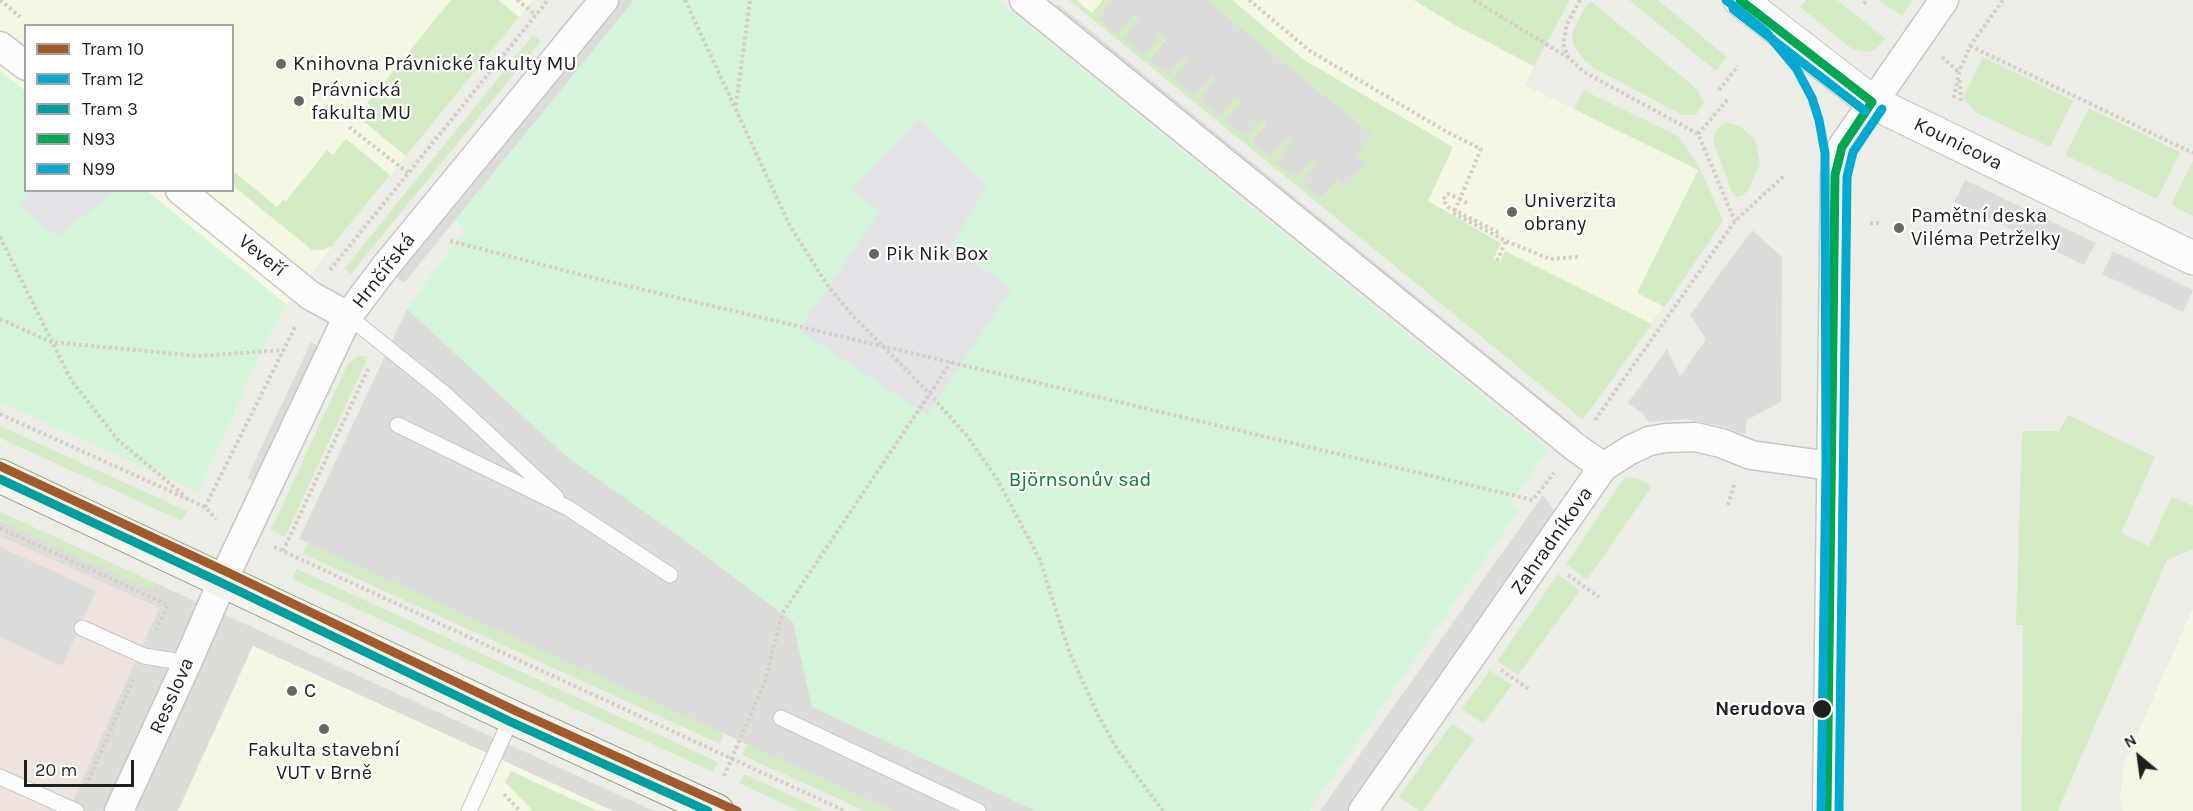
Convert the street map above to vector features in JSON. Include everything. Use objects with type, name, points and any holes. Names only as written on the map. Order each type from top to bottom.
[{"type":"main road","points":[[0,476],[717,811]]},
{"type":"street","name":"Hrnčířská","points":[[223,580],[348,316],[604,0]]},
{"type":"street","points":[[1024,0],[1575,447],[1603,467]]},
{"type":"street","name":"Kounicova","points":[[1740,0],[1872,102],[2193,258]]},
{"type":"street","points":[[1827,811],[1835,175],[1842,147],[1944,0]]},
{"type":"street","points":[[0,46],[24,64]]},
{"type":"street","name":"Veveří","points":[[182,192],[311,296],[348,316]]},
{"type":"street","name":"Zahradníkova","points":[[1364,811],[1603,467],[1649,441],[1695,437],[1721,443],[1751,455],[1831,466]]},
{"type":"street","name":"Resslova","points":[[119,811],[223,580]]},
{"type":"lane","points":[[348,316],[445,394],[568,508]]},
{"type":"lane","points":[[398,425],[568,508],[670,575]]},
{"type":"lane","points":[[82,628],[144,656],[187,663]]},
{"type":"lane","points":[[469,811],[513,717]]},
{"type":"lane","points":[[781,718],[978,811]]},
{"type":"lane","points":[[0,777],[75,811]]},
{"type":"path","points":[[0,0],[23,19]]},
{"type":"path","points":[[517,0],[536,15]]},
{"type":"path","points":[[685,0],[790,226],[828,286],[880,345],[929,393],[967,436],[997,479],[1040,560],[1069,651],[1097,713],[1117,749],[1163,811]]},
{"type":"path","points":[[736,106],[750,0]]},
{"type":"path","points":[[1249,0],[1310,51],[1447,132],[1481,149],[1453,213],[1506,242],[1551,259],[1579,257]]},
{"type":"path","points":[[1474,0],[1568,57],[1584,72],[1698,134],[1735,221]]},
{"type":"path","points":[[1568,57],[1563,44],[1566,24],[1580,0]]},
{"type":"path","points":[[1954,98],[1959,72],[1970,46],[2003,0]]},
{"type":"path","points":[[1970,46],[2193,153]]},
{"type":"path","points":[[1939,55],[1959,72],[1961,103]]},
{"type":"path","points":[[1719,90],[1738,66]]},
{"type":"path","points":[[1698,134],[1729,98]]},
{"type":"path","points":[[349,127],[408,173]]},
{"type":"path","points":[[449,241],[601,280],[1533,500],[1575,447],[1735,221],[1785,175]]},
{"type":"path","points":[[1467,203],[1449,194],[1443,200],[1448,207],[1500,233]]},
{"type":"path","points":[[1870,223],[1878,223]]},
{"type":"path","points":[[0,237],[71,380],[117,440],[191,501]]},
{"type":"path","points":[[1497,261],[1506,242]]},
{"type":"path","points":[[0,319],[51,342],[198,357],[284,350]]},
{"type":"path","points":[[283,551],[380,342]]},
{"type":"path","points":[[723,778],[764,684],[782,614],[951,362]]},
{"type":"path","points":[[0,414],[205,507],[217,521],[845,811]]},
{"type":"path","points":[[1728,504],[1736,478]]},
{"type":"path","points":[[0,528],[168,605],[75,811]]},
{"type":"shaded area","points":[[0,0],[533,0],[332,246],[287,305],[268,338],[32,192],[234,192],[234,24],[24,24],[24,136],[0,117]]},
{"type":"shaded area","points":[[620,0],[634,0],[404,283],[396,277]]},
{"type":"shaded area","name":"Univerzita obrany","points":[[1069,0],[1414,0],[1455,25],[1534,66],[1525,85],[1699,170],[1682,205],[1722,223],[1583,420]]},
{"type":"shaded area","points":[[1112,0],[1207,0],[1372,134],[1357,155],[1366,163],[1346,187],[1337,180],[1321,199],[1301,183],[1317,163],[1311,159],[1296,178],[1276,163],[1291,142],[1286,138],[1271,158],[1251,142],[1266,122],[1261,118],[1245,137],[1225,121],[1241,101],[1236,97],[1219,117],[1199,100],[1215,80],[1211,76],[1194,96],[1173,79],[1189,59],[1185,56],[1168,75],[1149,60],[1165,40],[1160,35],[1143,55],[1124,39],[1140,18],[1134,14],[1117,34],[1098,18]]},
{"type":"shaded area","points":[[1058,4],[1579,429],[1572,439],[1050,13]]},
{"type":"shaded area","points":[[918,119],[987,185],[951,247],[1012,288],[927,415],[799,330],[880,211],[851,190]]},
{"type":"shaded area","points":[[1965,180],[2096,243],[2084,265],[1954,202]]},
{"type":"shaded area","points":[[29,192],[113,192],[58,237],[20,207]]},
{"type":"shaded area","points":[[1752,230],[1782,257],[1781,402],[1747,420],[1745,435],[1725,427],[1686,419],[1649,422],[1642,413],[1628,403],[1667,349],[1680,377],[1706,339],[1690,315]]},
{"type":"shaded area","points":[[2113,251],[2193,290],[2183,312],[2102,274]]},
{"type":"shaded area","points":[[407,309],[567,457],[691,545],[793,622],[812,707],[1036,811],[893,811],[299,539]]},
{"type":"shaded area","points":[[311,342],[318,346],[254,482],[247,478]]},
{"type":"shaded area","points":[[1543,495],[1561,519],[1355,811],[1320,811]]},
{"type":"shaded area","points":[[0,512],[654,811],[613,811],[253,646],[178,811],[68,811],[159,608],[0,536]]},
{"type":"shaded area","points":[[0,536],[159,608],[68,811],[0,811]]},
{"type":"shaded area","points":[[0,547],[96,591],[62,666],[0,637]]},
{"type":"shaded area","points":[[2193,608],[2193,811],[2122,811],[2120,800],[2124,764]]},
{"type":"shaded area","name":"Fakulta stavební VUT v Brně","points":[[253,646],[613,811],[178,811]]},
{"type":"green space","points":[[451,0],[498,0],[519,17],[406,156],[363,121],[374,108],[367,103]]},
{"type":"green space","name":"Björnsonův sad","points":[[634,0],[997,0],[1548,449],[1511,503],[1520,509],[1309,811],[1036,811],[811,707],[793,622],[691,545],[567,457],[407,309],[465,229],[455,221]]},
{"type":"green space","points":[[1069,0],[1076,0],[1092,13],[1103,0],[1112,0],[1098,18],[1134,14],[1140,18],[1143,54],[1160,35],[1165,39],[1149,60],[1168,75],[1185,56],[1189,59],[1174,79],[1194,95],[1210,76],[1215,80],[1200,101],[1219,116],[1235,96],[1241,101],[1225,121],[1245,137],[1261,117],[1266,121],[1251,142],[1271,158],[1286,138],[1317,163],[1301,183],[1321,199],[1337,180],[1346,187],[1365,162],[1356,155],[1372,134],[1207,0],[1232,0],[1304,60],[1453,147],[1428,201],[1501,243],[1493,260],[1500,262],[1505,251],[1652,324],[1583,420]]},
{"type":"green space","points":[[1414,0],[1570,0],[1534,66],[1455,25]]},
{"type":"green space","points":[[1629,0],[1658,0],[1727,57],[1716,71]]},
{"type":"green space","points":[[1806,0],[1837,0],[1886,39],[1874,50],[1867,52],[1852,49],[1800,7]]},
{"type":"green space","points":[[1879,0],[1913,0],[1902,16]]},
{"type":"green space","points":[[1592,2],[1698,90],[1704,103],[1696,115],[1682,115],[1594,68],[1583,59],[1572,39],[1573,31],[1586,5]]},
{"type":"green space","points":[[533,35],[541,41],[351,274],[344,269]]},
{"type":"green space","points":[[1983,57],[2073,101],[2050,147],[1977,113],[1963,98]]},
{"type":"green space","points":[[0,70],[24,90],[24,192],[148,192],[287,305],[268,338],[198,492],[0,402]]},
{"type":"green space","points":[[1583,90],[1678,136],[1699,166],[1723,221],[1665,307],[1637,293],[1698,170],[1574,109]]},
{"type":"green space","points":[[2089,108],[2180,152],[2157,199],[2065,155]]},
{"type":"green space","points":[[1726,123],[1740,126],[1754,139],[1760,164],[1748,191],[1737,197],[1732,192],[1714,144],[1717,129]]},
{"type":"green space","points":[[346,139],[390,175],[332,246],[322,250],[312,250],[234,187],[234,172],[277,207],[283,200],[286,201],[327,150],[333,155]]},
{"type":"green space","points":[[2193,161],[2193,216],[2171,205]]},
{"type":"green space","points":[[359,356],[368,357],[285,537],[271,530],[348,363]]},
{"type":"green space","points":[[2068,415],[2155,457],[2121,533],[2149,546],[2172,497],[2193,506],[2193,549],[2167,560],[2058,810],[2060,811],[2021,811],[2023,625],[2016,625],[2022,431],[2057,431],[2058,433]]},
{"type":"green space","points":[[0,426],[187,511],[182,521],[0,438]]},
{"type":"green space","points":[[1625,477],[1648,483],[1650,489],[1587,580],[1566,564]]},
{"type":"green space","points":[[0,512],[155,583],[151,590],[0,521]]},
{"type":"green space","points":[[308,543],[724,733],[720,744],[303,554]]},
{"type":"green space","points":[[297,569],[718,762],[713,772],[292,579]]},
{"type":"green space","points":[[1558,574],[1580,591],[1518,675],[1497,661]]},
{"type":"green space","points":[[1490,670],[1512,685],[1483,724],[1462,709]]},
{"type":"green space","points":[[1452,723],[1474,739],[1423,811],[1419,811],[1399,797]]},
{"type":"green space","points":[[747,744],[893,811],[865,811],[742,755]]},
{"type":"green space","points":[[511,771],[598,811],[533,811],[505,782]]},
{"type":"green space","points":[[744,774],[825,811],[799,811],[739,783]]},
{"type":"tram line","name":"12","points":[[1726,0],[1766,32],[1796,68],[1812,98],[1825,153],[1826,466],[1821,811]]},
{"type":"tram line","name":"10","points":[[0,466],[516,711],[737,811]]},
{"type":"tram line","name":"3","points":[[0,479],[511,722],[708,811]]},
{"type":"transit line","name":"N93","points":[[1740,0],[1872,102]]},
{"type":"transit line","name":"N99","points":[[1733,9],[1865,111]]},
{"type":"transit line","name":"N93","points":[[1827,811],[1835,175],[1842,147],[1872,102]]},
{"type":"transit line","name":"N99","points":[[1839,811],[1847,177],[1853,152],[1882,109]]},
{"type":"place","name":"Knihovna Právnické fakulty MU","points":[[281,64]]},
{"type":"place","name":"Právnická fakulta MU","points":[[299,101]]},
{"type":"place","name":"Univerzita obrany","points":[[1512,212]]},
{"type":"place","name":"Pamětní deska Viléma Petrželky","points":[[1899,228]]},
{"type":"place","name":"Pik Nik Box","points":[[874,254]]},
{"type":"place","name":"C","points":[[292,691]]},
{"type":"place","name":"Nerudova","points":[[1822,709]]},
{"type":"place","name":"Fakulta stavební VUT v Brně","points":[[324,729]]}]
